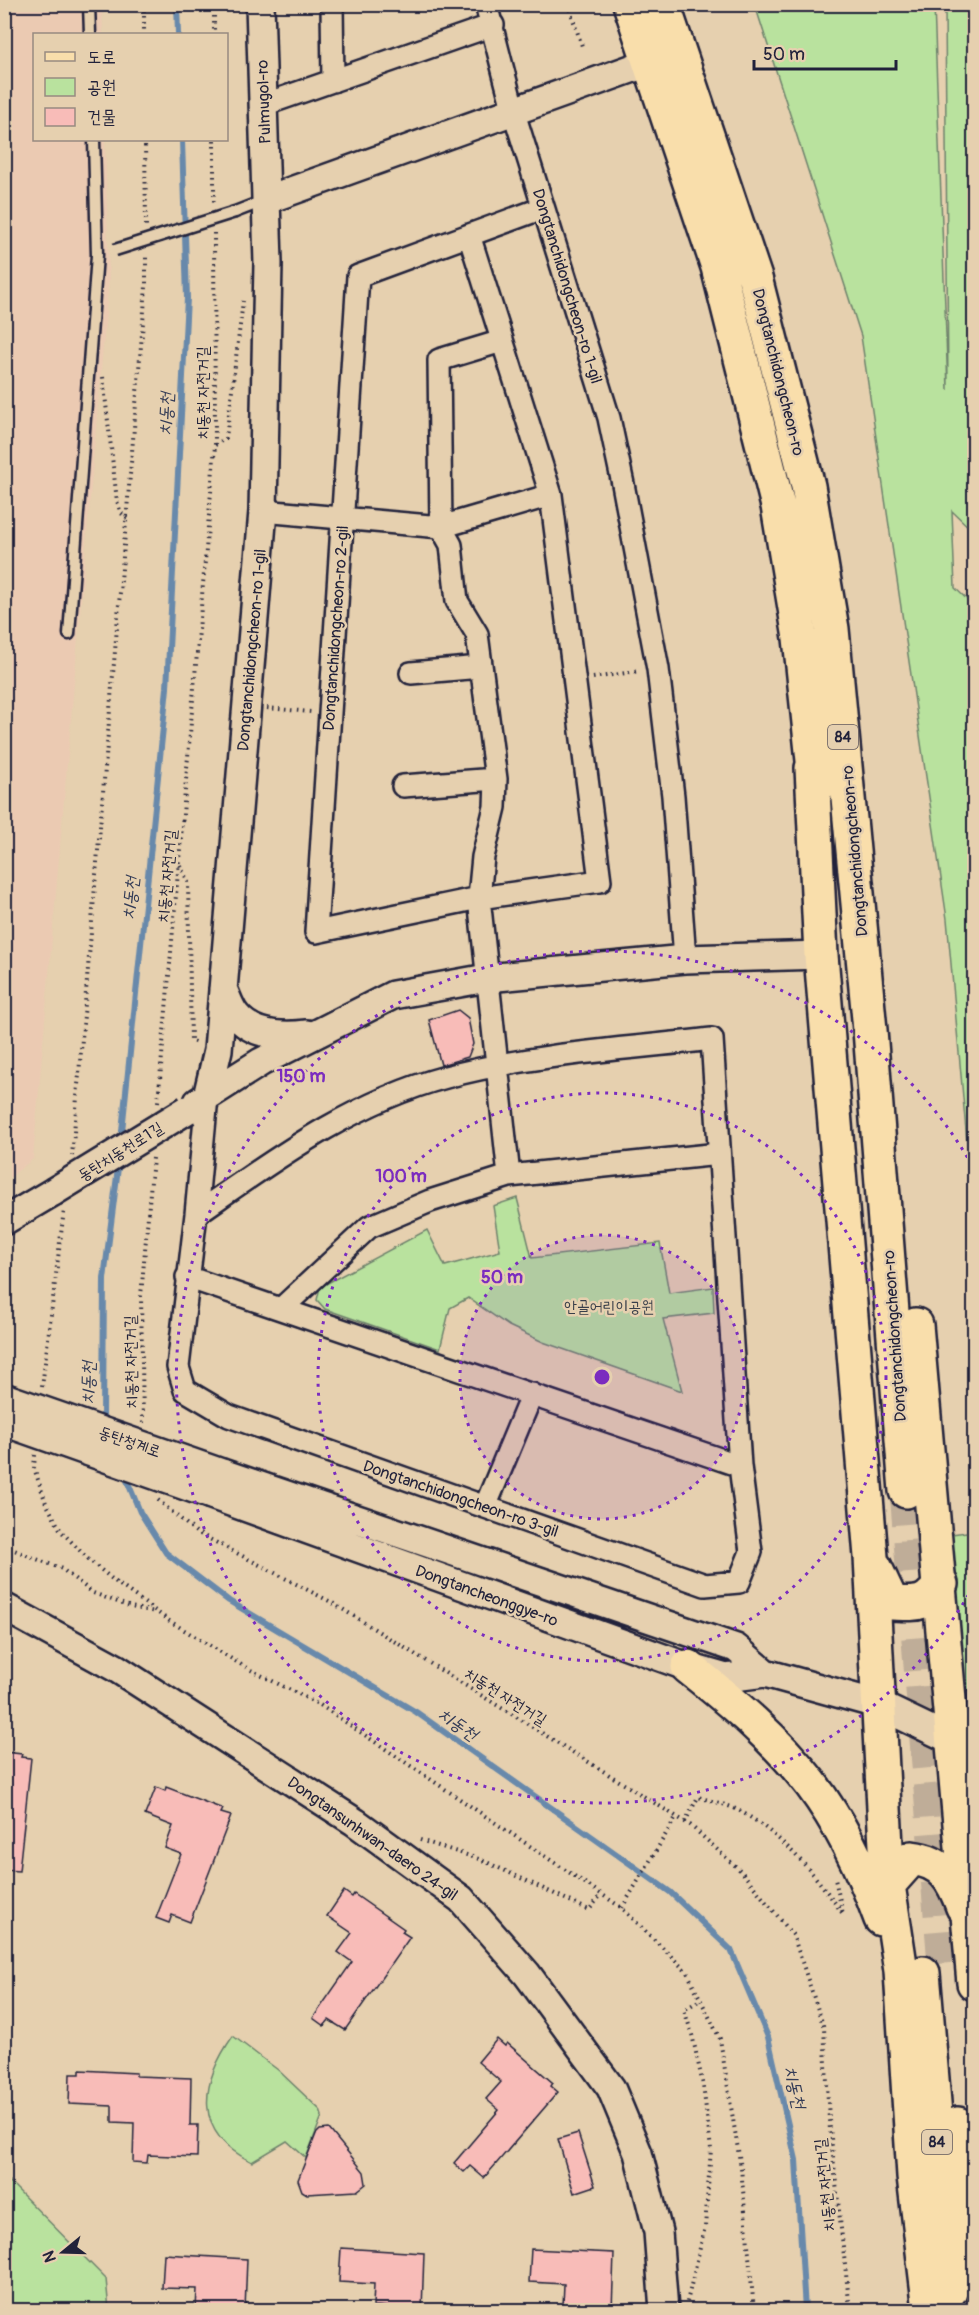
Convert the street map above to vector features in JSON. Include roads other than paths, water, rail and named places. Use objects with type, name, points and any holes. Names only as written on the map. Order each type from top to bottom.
[{"type":"main road","name":"Dongtanchidongcheon-ro","points":[[630,4],[665,57],[755,278],[808,486],[832,629],[847,775],[897,1491],[848,1074],[838,932],[812,768],[800,638],[778,506],[742,355],[665,57],[663,4]]},
{"type":"main road","points":[[812,768],[820,956],[871,1557],[888,1885],[936,1976]]},
{"type":"main road","points":[[847,775],[886,955],[906,1225],[940,1584],[963,1743],[970,1926],[936,1976],[915,2176],[930,2310]]},
{"type":"main road","points":[[871,1557],[892,1603],[917,1604],[930,1599],[940,1584]]},
{"type":"main road","points":[[688,1667],[744,1712],[811,1785],[849,1845],[877,1907],[936,1976]]},
{"type":"main road","points":[[888,1885],[912,1858],[929,1860],[939,1867],[956,1887],[970,1926]]},
{"type":"main road","name":"84","points":[[936,1976],[952,2073],[975,2280]]},
{"type":"main road","name":"84","points":[[936,1976],[951,2310]]},
{"type":"street","name":"Pulmugol-ro","points":[[260,4],[266,200]]},
{"type":"street","points":[[332,4],[333,81]]},
{"type":"street","name":"Dongtanchidongcheon-ro 1-gil","points":[[486,4],[514,113],[609,418],[658,669],[673,796],[684,959]]},
{"type":"street","points":[[263,105],[493,25]]},
{"type":"street","points":[[266,200],[665,57]]},
{"type":"street","name":"Dongtanchidongcheon-ro 1-gil","points":[[197,1103],[218,1050],[263,511],[268,263],[266,200]]},
{"type":"street","name":"Dongtanchidongcheon-ro 2-gil","points":[[469,235],[551,495],[600,881],[479,897],[316,932],[358,276],[469,235],[543,208]]},
{"type":"street","points":[[502,341],[439,360],[441,527],[451,546],[457,601],[477,634],[496,779],[495,807],[483,857],[479,897],[509,1176]]},
{"type":"street","points":[[263,511],[441,527],[551,495]]},
{"type":"street","points":[[411,673],[480,667]]},
{"type":"street","points":[[403,786],[496,779]]},
{"type":"street","points":[[197,1103],[261,1062],[393,995],[488,978],[684,959],[820,956]]},
{"type":"street","points":[[223,989],[236,1016],[261,1032],[281,1037],[314,1034]]},
{"type":"street","name":"Dongtanchidongcheon-ro 3-gil","points":[[196,1214],[302,1140],[354,1113],[444,1077],[498,1065],[712,1039],[740,1466],[751,1552],[739,1582],[705,1585],[228,1416],[185,1390],[178,1367],[196,1214],[197,1103]]},
{"type":"street","name":"동탄치동천로1길","points":[[4,1221],[197,1103]]},
{"type":"street","points":[[282,1308],[369,1227],[430,1201],[509,1176],[720,1154]]},
{"type":"street","points":[[188,1277],[740,1466]]},
{"type":"street","points":[[484,1507],[532,1394]]},
{"type":"street","name":"동탄청계로","points":[[4,1397],[216,1484]]},
{"type":"street","name":"동탄청계로","points":[[4,1422],[216,1484]]},
{"type":"street","name":"Dongtancheonggye-ro","points":[[216,1484],[688,1667],[726,1678],[765,1673],[877,1704],[963,1743]]},
{"type":"street","name":"Dongtancheonggye-ro","points":[[216,1484],[736,1648],[765,1673]]},
{"type":"street","name":"Dongtansunhwan-daero 24-gil","points":[[4,1607],[116,1668],[382,1841],[461,1899],[527,1974],[611,2088],[638,2153],[657,2232],[664,2310]]},
{"type":"lane","points":[[89,4],[90,33]]},
{"type":"lane","points":[[69,634],[98,255],[94,141]]},
{"type":"lane","points":[[98,255],[266,200]]},
{"type":"waterway","name":"치동천","points":[[177,4],[178,33]]},
{"type":"waterway","name":"치동천","points":[[121,1141],[167,688],[187,298],[182,141]]},
{"type":"waterway","name":"치동천","points":[[105,1424],[103,1418],[104,1279],[119,1160]]},
{"type":"waterway","name":"치동천","points":[[124,1473],[140,1512],[166,1553],[229,1601],[416,1712],[670,1892],[731,1950],[768,2037],[796,2160],[805,2310]]},
{"type":"tunnel","points":[[906,1491],[945,1976]]},
{"type":"park label","name":"안골어린이공원","points":[[609,1306]]}]
